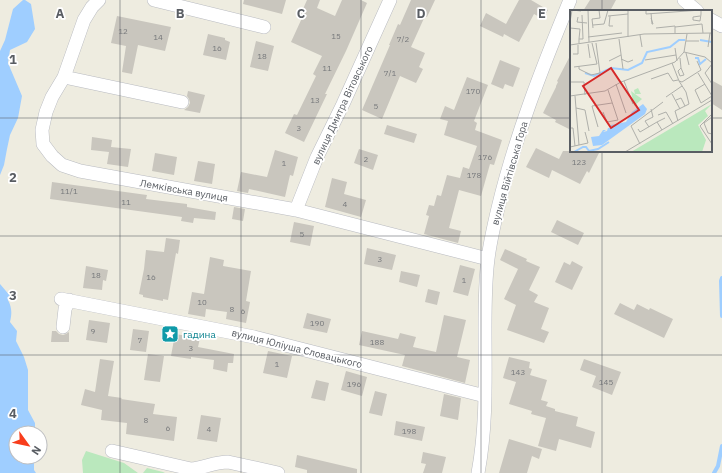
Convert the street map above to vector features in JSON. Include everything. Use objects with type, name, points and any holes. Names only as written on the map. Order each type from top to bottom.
[{"type":"street","name":"Лемківська вулиця","points":[[99,0],[92,7],[84,20],[64,77],[52,96],[46,112],[42,130],[43,144],[52,156],[62,165],[80,171],[296,210],[488,259]]},
{"type":"street","points":[[154,0],[264,27]]},
{"type":"street","name":"вулиця Дмитра Вітовського","points":[[296,210],[317,156],[343,104],[390,0]]},
{"type":"street","name":"вулиця Війтівська Гора","points":[[478,473],[484,429],[488,259],[495,223],[503,188],[523,122],[544,63],[570,0]]},
{"type":"street","points":[[684,0],[696,10]]},
{"type":"street","points":[[712,21],[722,26]]},
{"type":"street","points":[[64,77],[182,102]]},
{"type":"street","name":"вулиця Юліуша Словацького","points":[[63,327],[65,299],[254,337],[485,396]]},
{"type":"street","points":[[112,452],[191,469],[199,469],[221,462],[228,462],[278,473]]},
{"type":"green space","points":[[86,451],[124,463],[138,473],[83,473],[82,460]]},
{"type":"green space","points":[[147,468],[163,472],[165,473],[143,473]]},
{"type":"water","points":[[23,0],[31,4],[35,29],[27,42],[10,50],[8,63],[22,96],[18,118],[10,135],[4,165],[0,175],[0,51],[5,40],[13,9]]},
{"type":"water","points":[[0,284],[11,297],[8,300],[11,311],[10,322],[17,331],[16,341],[24,357],[28,370],[28,410],[35,423],[35,425],[8,425],[8,465],[34,465],[34,470],[36,473],[0,473]]},
{"type":"building","points":[[244,0],[286,0],[282,14],[243,4]]},
{"type":"building","points":[[307,0],[320,0],[317,8],[335,16],[342,0],[361,0],[367,3],[304,142],[285,133],[294,114],[297,115],[316,76],[313,74],[322,56],[291,42],[302,18],[299,18]]},
{"type":"building","points":[[411,0],[435,0],[427,17],[425,16],[411,47],[425,53],[419,67],[423,69],[416,83],[400,76],[382,119],[362,110],[398,24],[400,25]]},
{"type":"building","points":[[519,0],[531,0],[548,10],[543,19],[534,14],[519,42],[504,34],[503,37],[480,26],[486,13],[506,24]]},
{"type":"building","points":[[590,0],[616,0],[611,10],[584,10]]},
{"type":"building","points":[[117,16],[171,27],[165,51],[138,45],[132,74],[122,72],[126,46],[111,43]]},
{"type":"building","points":[[208,34],[225,38],[225,40],[230,42],[226,60],[203,55]]},
{"type":"building","points":[[256,41],[274,46],[268,71],[250,67]]},
{"type":"building","points":[[570,56],[570,130],[555,122],[556,120],[543,113],[556,87],[557,81]]},
{"type":"building","points":[[500,60],[520,68],[513,87],[505,84],[503,89],[491,84]]},
{"type":"building","points":[[467,77],[488,85],[474,121],[477,123],[475,130],[502,140],[494,165],[490,164],[481,196],[459,190],[449,228],[461,231],[458,243],[424,234],[429,216],[426,215],[429,205],[434,206],[437,195],[441,196],[447,175],[460,178],[463,167],[469,169],[477,146],[444,135],[448,121],[440,119],[445,106],[454,110]]},
{"type":"building","points":[[712,81],[722,86],[722,110],[712,104]]},
{"type":"building","points":[[188,91],[205,95],[200,113],[184,110],[190,103],[187,96]]},
{"type":"building","points":[[387,125],[417,134],[414,143],[384,134]]},
{"type":"building","points":[[92,137],[112,140],[111,147],[131,149],[128,167],[107,164],[109,152],[91,150]]},
{"type":"building","points":[[536,148],[559,159],[563,151],[600,152],[589,173],[587,171],[580,184],[552,170],[549,178],[526,167]]},
{"type":"building","points":[[359,149],[378,155],[373,170],[354,163]]},
{"type":"building","points":[[275,150],[298,157],[293,176],[290,175],[285,197],[249,189],[248,193],[237,191],[241,172],[267,177]]},
{"type":"building","points":[[155,153],[177,157],[174,175],[152,171]]},
{"type":"building","points":[[198,161],[215,164],[212,184],[194,181]]},
{"type":"building","points":[[332,178],[347,182],[344,194],[366,200],[361,217],[325,207]]},
{"type":"building","points":[[52,182],[147,195],[146,199],[187,204],[187,207],[216,212],[215,220],[194,218],[193,223],[181,221],[182,217],[50,199]]},
{"type":"building","points":[[234,207],[245,209],[243,221],[232,219]]},
{"type":"building","points":[[557,220],[584,233],[578,245],[551,232]]},
{"type":"building","points":[[294,222],[314,226],[310,246],[290,242]]},
{"type":"building","points":[[166,238],[180,240],[178,254],[176,253],[168,300],[163,299],[163,301],[143,297],[143,295],[139,294],[146,250],[164,252]]},
{"type":"building","points":[[367,248],[396,255],[392,270],[364,264]]},
{"type":"building","points":[[505,249],[540,267],[529,290],[538,295],[534,302],[549,308],[541,329],[549,332],[544,343],[507,330],[516,305],[504,299],[518,269],[500,260]]},
{"type":"building","points":[[210,257],[224,260],[223,266],[251,271],[246,301],[250,302],[246,323],[226,319],[227,312],[206,309],[205,317],[188,314],[192,292],[204,294]]},
{"type":"building","points":[[572,261],[583,267],[572,290],[555,282],[564,262],[570,265]]},
{"type":"building","points":[[460,265],[475,269],[468,296],[453,292]]},
{"type":"building","points":[[86,266],[108,270],[106,281],[103,280],[102,290],[83,288]]},
{"type":"building","points":[[401,271],[420,275],[417,287],[399,282]]},
{"type":"building","points":[[428,289],[440,292],[437,305],[425,302]]},
{"type":"building","points":[[620,303],[634,310],[637,304],[649,310],[650,308],[673,319],[664,338],[614,314]]},
{"type":"building","points":[[307,313],[331,319],[327,333],[303,328]]},
{"type":"building","points":[[444,315],[466,320],[457,357],[470,360],[465,383],[402,366],[405,355],[359,345],[362,331],[398,339],[400,333],[416,337],[413,347],[436,352]]},
{"type":"building","points":[[89,320],[110,323],[107,343],[86,340]]},
{"type":"building","points":[[133,329],[149,331],[146,352],[130,350]]},
{"type":"building","points":[[52,331],[56,331],[63,335],[69,332],[69,342],[51,342]]},
{"type":"building","points":[[175,334],[200,338],[198,347],[234,354],[233,363],[228,363],[227,372],[213,369],[214,360],[171,356]]},
{"type":"building","points":[[268,351],[292,356],[287,378],[263,373]]},
{"type":"building","points":[[148,354],[164,356],[160,382],[144,380]]},
{"type":"building","points":[[509,357],[530,362],[529,368],[532,369],[530,375],[547,380],[541,400],[548,402],[546,406],[555,409],[555,411],[578,417],[576,426],[595,432],[591,448],[559,439],[556,451],[538,446],[546,418],[531,414],[532,411],[509,404],[516,382],[503,378]]},
{"type":"building","points":[[100,359],[114,361],[108,396],[155,404],[153,414],[177,417],[174,441],[126,434],[127,423],[101,420],[102,410],[81,405],[85,389],[95,392]]},
{"type":"building","points":[[584,359],[621,372],[612,395],[592,387],[596,376],[580,370]]},
{"type":"building","points":[[346,371],[367,377],[362,396],[341,390]]},
{"type":"building","points":[[316,380],[329,383],[325,401],[311,398]]},
{"type":"building","points":[[375,391],[387,394],[382,416],[369,413]]},
{"type":"building","points":[[444,394],[461,398],[458,420],[440,416]]},
{"type":"building","points":[[201,415],[221,418],[217,442],[197,439]]},
{"type":"building","points":[[396,421],[425,427],[422,441],[394,435]]},
{"type":"building","points":[[509,439],[542,449],[539,459],[532,456],[527,473],[499,473]]},
{"type":"building","points":[[423,452],[446,457],[442,473],[423,473],[426,464],[421,463]]},
{"type":"building","points":[[297,455],[357,469],[357,473],[307,473],[307,470],[295,467]]},
{"type":"waterway","points":[[722,278],[722,316]]},
{"type":"waterway","points":[[714,473],[718,466],[722,446]]},
{"type":"place","name":"гадина","points":[[170,334]]}]
